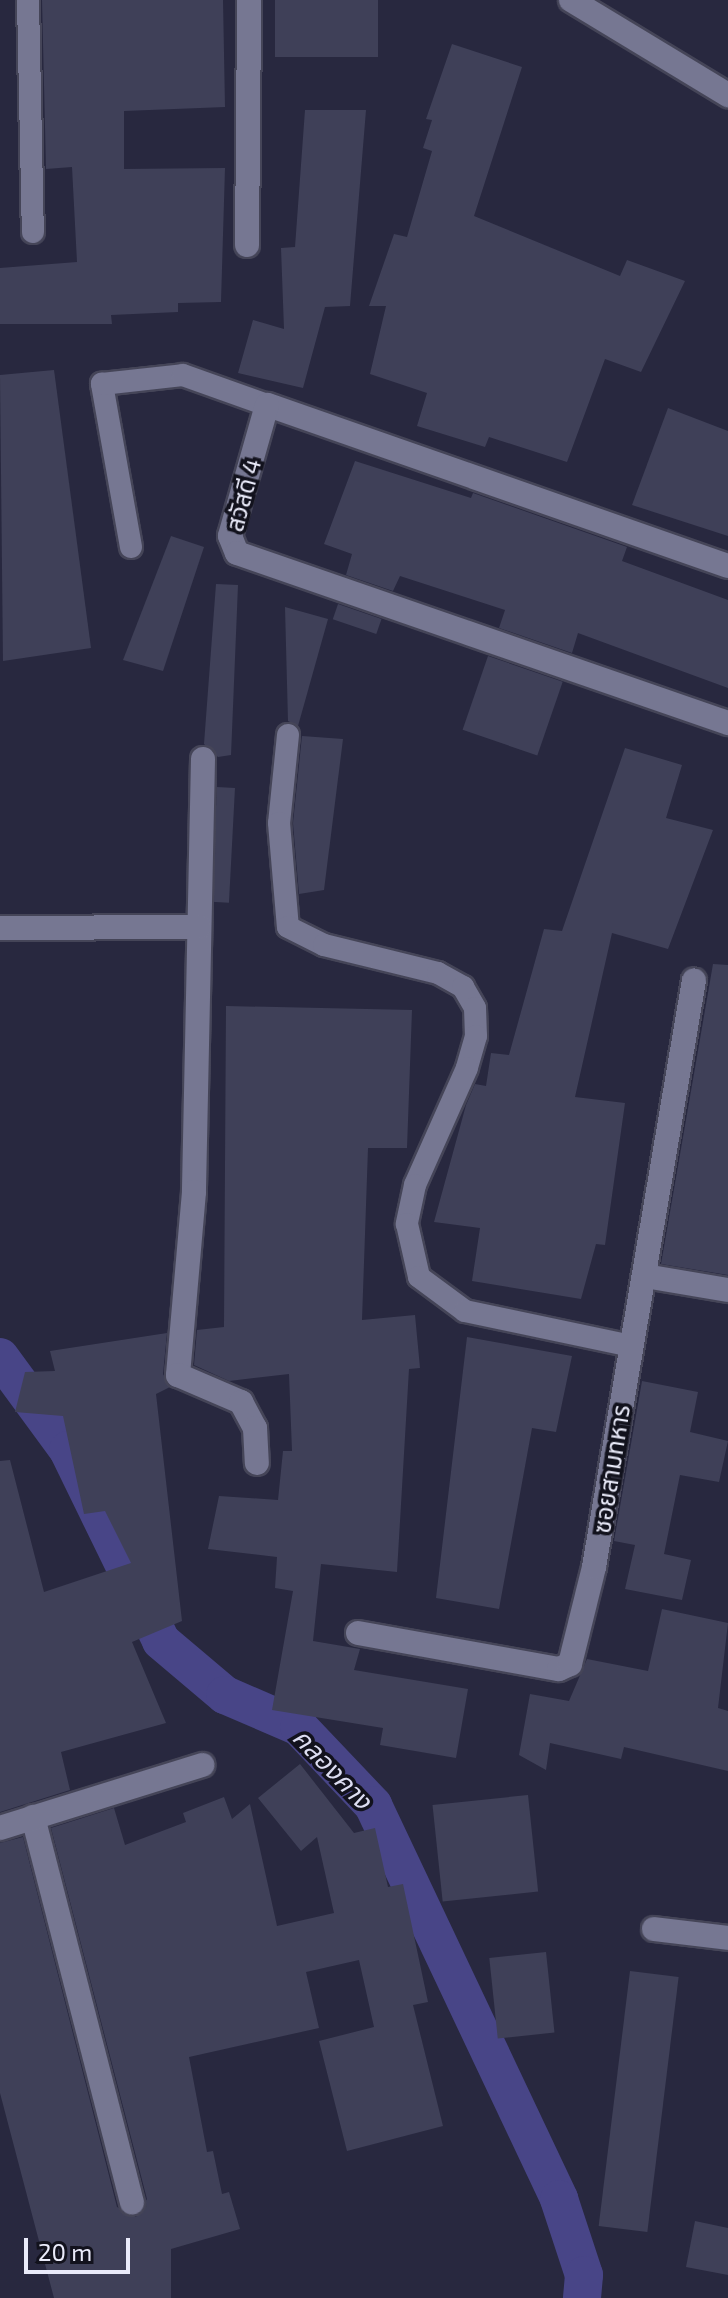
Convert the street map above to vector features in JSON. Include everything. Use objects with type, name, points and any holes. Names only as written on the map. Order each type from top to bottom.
[{"type":"street","points":[[247,245],[249,0]]},
{"type":"street","points":[[571,0],[594,7],[728,95]]},
{"type":"street","points":[[267,405],[728,566]]},
{"type":"street","name":"สวัสดี 4","points":[[267,405],[231,530],[237,553],[728,723]]},
{"type":"street","points":[[203,759],[194,1192],[178,1375],[241,1402],[255,1428],[257,1463]]},
{"type":"street","points":[[0,928],[199,927]]},
{"type":"street","name":"ซอยสามทหาร","points":[[358,1633],[559,1669],[572,1660],[594,1567],[694,980]]},
{"type":"street","points":[[645,1276],[728,1290]]},
{"type":"street","points":[[0,1828],[202,1765]]},
{"type":"street","points":[[33,1817],[132,2203]]},
{"type":"street","points":[[654,1929],[728,1938]]},
{"type":"lane","points":[[28,0],[33,232]]},
{"type":"lane","points":[[131,547],[102,384],[183,375],[267,405]]},
{"type":"lane","points":[[288,735],[279,823],[288,927],[324,945],[438,973],[463,987],[475,1008],[476,1036],[467,1068],[415,1185],[407,1224],[419,1277],[465,1311],[631,1346]]},
{"type":"building","points":[[42,0],[223,0],[225,107],[124,111],[124,169],[225,168],[221,302],[178,303],[178,312],[111,315],[112,324],[0,324],[0,268],[77,262],[72,167],[46,169]]},
{"type":"building","points":[[275,0],[378,0],[378,57],[275,57]]},
{"type":"building","points":[[452,44],[522,67],[474,216],[620,276],[627,260],[685,281],[641,372],[605,359],[567,462],[489,437],[485,447],[417,426],[427,393],[370,374],[386,306],[369,306],[394,234],[407,237],[432,151],[423,148],[432,120],[426,119]]},
{"type":"building","points":[[305,110],[366,110],[350,306],[325,307],[303,388],[238,373],[253,320],[284,329],[281,248],[295,247]]},
{"type":"building","points":[[54,370],[91,648],[3,661],[0,375]]},
{"type":"building","points":[[668,408],[728,431],[728,536],[632,505]]},
{"type":"building","points":[[355,461],[471,498],[473,493],[627,547],[622,561],[728,600],[728,688],[578,633],[572,653],[499,628],[505,610],[400,576],[393,591],[346,575],[352,554],[324,544]]},
{"type":"building","points":[[171,536],[204,547],[163,671],[123,660]]},
{"type":"building","points":[[216,584],[238,585],[231,755],[218,757],[204,744]]},
{"type":"building","points":[[338,604],[381,619],[376,634],[333,619]]},
{"type":"building","points":[[285,607],[328,619],[298,726],[288,721]]},
{"type":"building","points":[[488,656],[563,682],[537,755],[463,730]]},
{"type":"building","points":[[302,736],[343,739],[324,890],[299,894],[293,823]]},
{"type":"building","points":[[625,748],[682,765],[666,818],[713,830],[668,949],[612,933],[575,1097],[625,1103],[605,1245],[596,1244],[581,1299],[472,1281],[480,1228],[434,1222],[466,1105],[475,1084],[486,1086],[491,1053],[509,1055],[544,929],[562,931]]},
{"type":"building","points":[[217,787],[235,788],[229,903],[211,902]]},
{"type":"building","points":[[713,964],[728,965],[728,1275],[661,1264]]},
{"type":"building","points":[[226,1006],[412,1010],[407,1148],[368,1148],[362,1320],[415,1315],[420,1368],[409,1369],[397,1572],[321,1564],[313,1641],[360,1649],[354,1670],[468,1689],[456,1758],[380,1745],[383,1728],[272,1710],[293,1591],[275,1588],[277,1557],[208,1549],[219,1496],[278,1500],[283,1451],[292,1451],[289,1374],[229,1381],[194,1365],[197,1330],[224,1327]]},
{"type":"building","points":[[167,1333],[163,1374],[170,1387],[156,1394],[182,1621],[132,1642],[166,1723],[61,1752],[70,1790],[0,1812],[0,1461],[10,1460],[44,1592],[131,1563],[105,1511],[84,1514],[63,1416],[15,1412],[25,1372],[55,1371],[50,1351]]},
{"type":"building","points":[[467,1337],[572,1356],[556,1432],[532,1428],[499,1609],[436,1598]]},
{"type":"building","points":[[642,1381],[698,1392],[690,1432],[728,1441],[719,1482],[680,1475],[664,1554],[691,1560],[682,1600],[625,1589],[635,1545],[614,1541]]},
{"type":"building","points":[[662,1609],[728,1623],[718,1708],[728,1711],[728,1771],[624,1747],[621,1759],[550,1743],[546,1770],[519,1755],[530,1694],[569,1701],[587,1659],[648,1671]]},
{"type":"building","points":[[300,1764],[354,1833],[375,1828],[388,1887],[403,1884],[428,2002],[413,2005],[443,2126],[347,2151],[319,2041],[374,2027],[359,1960],[306,1972],[319,2028],[189,2057],[207,2152],[213,2151],[222,2194],[229,2192],[240,2229],[171,2249],[171,2298],[54,2298],[0,2093],[0,1843],[23,1837],[117,2207],[136,2217],[147,2199],[51,1828],[114,1808],[125,1845],[186,1822],[183,1813],[224,1797],[232,1819],[250,1804],[277,1926],[334,1913],[317,1837],[301,1851],[258,1798]]},
{"type":"building","points":[[528,1795],[538,1891],[443,1902],[433,1805]]},
{"type":"building","points":[[546,1952],[554,2033],[498,2039],[489,1958]]},
{"type":"building","points":[[630,1971],[679,1977],[647,2232],[599,2226]]},
{"type":"building","points":[[695,2221],[728,2228],[728,2275],[686,2267]]},
{"type":"waterway","name":"คลองคาง","points":[[0,1357],[68,1450],[161,1641],[225,1695],[299,1727],[373,1805],[559,2199],[584,2275],[582,2298]]}]
